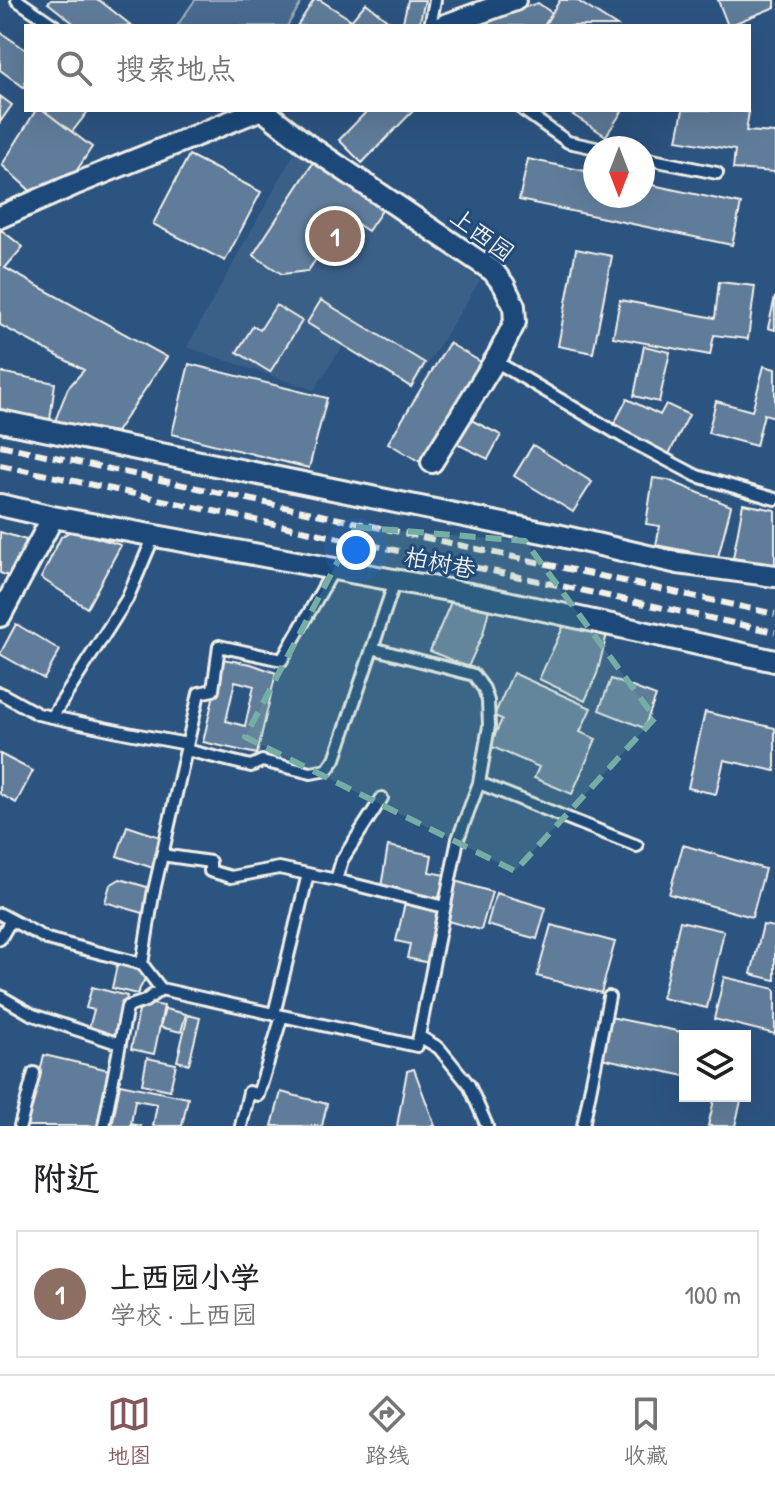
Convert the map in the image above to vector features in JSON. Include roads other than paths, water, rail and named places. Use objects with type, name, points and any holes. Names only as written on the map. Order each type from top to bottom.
[{"type":"street","points":[[449,24],[515,0]]},
{"type":"street","name":"上西园","points":[[0,217],[256,112]]},
{"type":"street","name":"上西园","points":[[264,112],[493,271],[504,285],[514,306],[515,322],[495,361],[432,462]]},
{"type":"street","points":[[0,421],[557,535],[678,563],[775,576]]},
{"type":"street","name":"柏树巷","points":[[0,505],[475,595],[775,661]]},
{"type":"street","points":[[0,616],[53,517]]},
{"type":"lane","points":[[430,24],[435,0]]},
{"type":"lane","points":[[24,2],[52,24]]},
{"type":"lane","points":[[526,112],[568,142],[583,145]]},
{"type":"lane","points":[[655,160],[717,173]]},
{"type":"lane","points":[[495,361],[625,438],[697,476],[775,499]]},
{"type":"lane","points":[[52,717],[127,599],[154,536]]},
{"type":"lane","points":[[142,964],[153,895],[199,693],[213,690],[219,646],[282,660],[334,569]]},
{"type":"lane","points":[[0,693],[38,714],[186,747],[251,766],[262,761],[311,773],[327,770],[335,759],[395,581]]},
{"type":"lane","points":[[0,939],[5,917],[47,939],[142,964],[161,989],[417,1046],[458,839],[479,783],[489,726],[488,701],[474,675],[372,648]]},
{"type":"lane","points":[[479,783],[637,846]]},
{"type":"lane","points":[[336,880],[342,860],[382,798]]},
{"type":"lane","points":[[162,855],[210,862],[210,871],[231,877],[279,868],[444,907]]},
{"type":"lane","points":[[241,1126],[249,1092],[258,1095],[308,874]]},
{"type":"lane","points":[[104,1126],[127,1007],[145,1001],[161,989]]},
{"type":"lane","points":[[0,996],[33,1015],[120,1044]]},
{"type":"lane","points":[[583,1126],[609,997]]},
{"type":"lane","points":[[419,1036],[439,1048],[469,1085],[487,1126]]},
{"type":"lane","points":[[20,1126],[34,1073]]},
{"type":"railway","points":[[0,445],[775,614]]},
{"type":"railway","points":[[0,465],[775,632]]},
{"type":"place","name":"上西园小学","points":[[335,236]]}]
